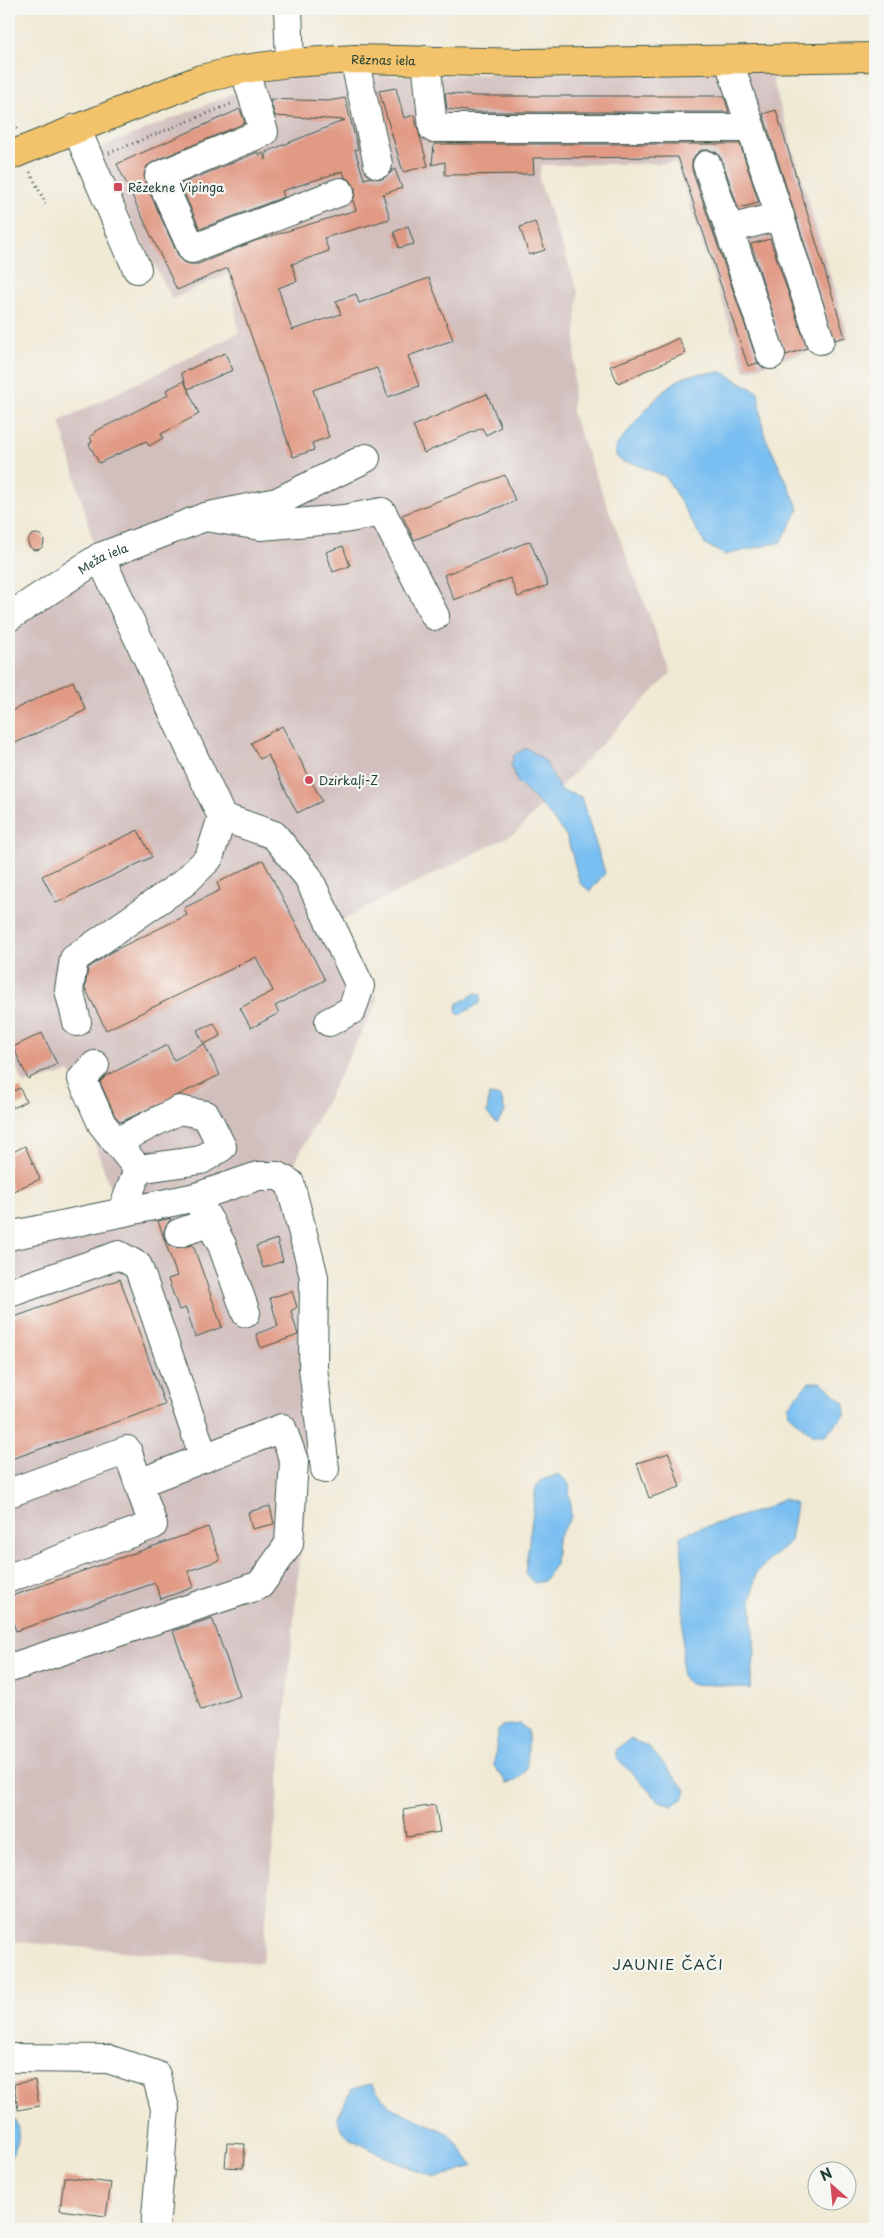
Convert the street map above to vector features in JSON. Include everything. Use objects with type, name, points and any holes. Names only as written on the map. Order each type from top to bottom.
[{"type":"main road","name":"Rēznas iela","points":[[15,153],[201,79],[244,68],[354,59],[528,63],[875,57]]},
{"type":"street","points":[[288,9],[290,63]]},
{"type":"street","points":[[354,59],[378,164]]},
{"type":"street","points":[[426,60],[433,128],[751,128]]},
{"type":"street","points":[[729,60],[820,340]]},
{"type":"street","points":[[244,68],[264,132],[159,176],[192,249],[340,192]]},
{"type":"street","points":[[76,128],[138,269]]},
{"type":"street","points":[[707,165],[771,355]]},
{"type":"street","points":[[729,229],[780,216]]},
{"type":"street","name":"Meža iela","points":[[9,617],[100,557],[205,517],[277,502],[366,458]]},
{"type":"street","points":[[205,517],[260,526],[344,519],[382,512],[435,616]]},
{"type":"street","points":[[77,1022],[69,990],[74,959],[185,882],[209,858],[222,817],[100,557]]},
{"type":"street","points":[[222,817],[274,835],[308,877],[360,986],[352,1010],[329,1022]]},
{"type":"street","points":[[95,1065],[82,1079],[102,1124],[116,1142],[151,1167],[201,1160],[222,1147],[206,1116],[179,1110],[116,1142]]},
{"type":"street","points":[[122,1212],[151,1167],[155,1122]]},
{"type":"street","points":[[9,1236],[196,1197],[258,1176],[278,1176],[290,1183],[314,1277],[313,1368],[326,1469]]},
{"type":"street","points":[[196,1197],[222,1245],[246,1313]]},
{"type":"street","points":[[179,1233],[210,1222]]},
{"type":"street","points":[[9,1293],[119,1255],[138,1266],[204,1458]]},
{"type":"street","points":[[9,1665],[10,1668],[260,1585],[289,1544],[294,1461],[282,1428],[139,1483]]},
{"type":"street","points":[[9,1493],[127,1450],[153,1525],[9,1578]]},
{"type":"street","points":[[9,2058],[108,2059],[156,2076],[166,2108],[155,2229]]},
{"type":"path","points":[[90,161],[252,96]]},
{"type":"path","points":[[15,153],[46,204]]},
{"type":"shaded area","points":[[770,71],[849,339],[745,371],[676,163],[541,165],[539,180],[578,292],[572,413],[671,673],[515,833],[340,921],[378,1000],[284,1184],[307,1274],[309,1459],[262,1963],[9,1941],[9,1242],[120,1216],[70,1072],[24,1084],[9,1049],[9,615],[97,556],[60,421],[239,333],[230,273],[172,299],[95,150],[274,77]]},
{"type":"water","points":[[722,372],[758,392],[764,434],[799,509],[781,542],[725,555],[705,544],[666,477],[636,464],[623,462],[616,456],[616,446],[667,388],[687,376]]},
{"type":"water","points":[[527,748],[545,761],[560,790],[581,797],[605,873],[590,891],[580,883],[567,837],[546,810],[517,782],[511,765],[514,755]]},
{"type":"water","points":[[476,993],[481,994],[480,1003],[460,1015],[456,1012],[457,1004]]},
{"type":"water","points":[[489,1095],[501,1097],[505,1112],[497,1124],[487,1113]]},
{"type":"water","points":[[809,1382],[821,1382],[845,1403],[845,1414],[825,1435],[813,1435],[789,1415],[788,1406]]},
{"type":"water","points":[[559,1474],[569,1484],[571,1517],[557,1539],[555,1565],[544,1581],[534,1583],[525,1573],[536,1487],[542,1480]]},
{"type":"water","points":[[783,1499],[796,1504],[790,1541],[756,1573],[751,1602],[755,1651],[750,1689],[721,1685],[689,1684],[682,1675],[684,1574],[680,1537],[691,1531],[762,1510]]},
{"type":"water","points":[[519,1724],[528,1730],[527,1763],[521,1776],[515,1781],[507,1783],[494,1766],[498,1731],[502,1726]]},
{"type":"water","points":[[630,1739],[648,1746],[686,1790],[683,1799],[671,1806],[658,1800],[616,1757],[616,1749]]},
{"type":"water","points":[[371,2084],[390,2107],[450,2134],[473,2166],[437,2178],[396,2162],[349,2138],[342,2131],[337,2117],[352,2089]]},
{"type":"water","points":[[9,2116],[13,2116],[16,2122],[18,2138],[9,2160]]},
{"type":"building","points":[[396,88],[404,118],[414,115],[428,166],[403,172],[379,91]]},
{"type":"building","points":[[445,93],[475,96],[724,96],[729,112],[475,112],[447,109]]},
{"type":"building","points":[[345,98],[358,149],[355,150],[364,179],[371,177],[382,179],[395,169],[402,188],[383,194],[390,219],[324,238],[329,251],[292,264],[297,281],[278,288],[292,330],[341,314],[336,301],[356,294],[359,303],[429,278],[453,340],[408,356],[419,386],[388,397],[377,368],[313,390],[329,437],[312,443],[314,450],[293,457],[228,268],[177,290],[117,164],[240,109],[245,123],[153,162],[147,166],[144,174],[145,182],[178,255],[183,262],[198,264],[255,241],[356,210],[353,201],[355,187],[350,180],[345,178],[343,171],[282,191],[284,197],[200,229],[180,184],[258,152],[259,155],[263,153],[266,160],[266,152],[345,120],[275,116],[270,99],[328,101]]},
{"type":"building","points":[[776,110],[845,337],[835,340],[763,114]]},
{"type":"building","points":[[434,144],[740,144],[759,203],[738,208],[722,160],[717,153],[710,150],[701,150],[695,155],[692,162],[692,170],[758,363],[748,366],[678,157],[533,158],[534,174],[445,175],[445,162],[432,165]]},
{"type":"building","points":[[535,222],[545,250],[529,255],[520,227]]},
{"type":"building","points":[[408,226],[414,244],[399,248],[394,232]]},
{"type":"building","points":[[770,239],[807,348],[786,355],[751,244]]},
{"type":"building","points":[[678,338],[686,353],[618,383],[610,366],[656,349]]},
{"type":"building","points":[[225,353],[233,370],[188,389],[181,373]]},
{"type":"building","points":[[184,381],[199,414],[161,434],[163,438],[149,446],[146,441],[99,463],[89,444],[92,442],[90,436],[95,434],[94,432],[168,395],[166,390]]},
{"type":"building","points":[[487,394],[501,427],[486,435],[482,428],[424,453],[413,426]]},
{"type":"building","points":[[505,475],[515,501],[414,540],[402,515]]},
{"type":"building","points":[[36,534],[42,536],[44,542],[42,548],[36,550],[30,548],[28,542],[30,536]]},
{"type":"building","points":[[530,541],[548,585],[518,597],[510,578],[454,600],[444,575]]},
{"type":"building","points":[[343,546],[350,566],[333,572],[326,552]]},
{"type":"building","points":[[73,681],[86,710],[9,746],[9,712]]},
{"type":"building","points":[[282,726],[322,801],[297,813],[268,755],[260,759],[251,743]]},
{"type":"building","points":[[138,830],[152,857],[56,903],[42,876]]},
{"type":"building","points":[[263,860],[325,980],[275,1006],[279,1013],[251,1028],[240,1008],[273,991],[256,957],[106,1030],[85,988],[88,968],[113,951],[187,915],[184,908],[220,890],[217,883]]},
{"type":"building","points":[[214,1023],[221,1036],[204,1044],[197,1030]]},
{"type":"building","points":[[42,1033],[57,1064],[28,1079],[13,1047]]},
{"type":"building","points":[[204,1044],[220,1075],[121,1122],[115,1116],[100,1082],[106,1076],[167,1045],[174,1060]]},
{"type":"building","points":[[20,1088],[26,1101],[13,1108],[9,1093]]},
{"type":"building","points":[[25,1146],[40,1179],[13,1191],[9,1183],[9,1154]]},
{"type":"building","points":[[171,1218],[164,1230],[164,1238],[158,1221]]},
{"type":"building","points":[[164,1239],[169,1245],[176,1248],[193,1245],[222,1327],[195,1337],[186,1308],[179,1310],[168,1279],[177,1276]]},
{"type":"building","points":[[277,1239],[283,1261],[263,1268],[256,1246]]},
{"type":"building","points":[[120,1279],[165,1405],[9,1460],[9,1319]]},
{"type":"building","points":[[292,1291],[297,1307],[291,1311],[298,1335],[261,1348],[256,1334],[278,1326],[270,1298]]},
{"type":"building","points":[[669,1453],[680,1487],[649,1498],[637,1463]]},
{"type":"building","points":[[270,1506],[274,1524],[252,1529],[248,1512]]},
{"type":"building","points":[[208,1527],[220,1560],[188,1571],[194,1587],[161,1599],[155,1583],[16,1631],[9,1610],[9,1597]]},
{"type":"building","points":[[212,1618],[240,1696],[201,1710],[173,1631]]},
{"type":"building","points":[[435,1805],[440,1832],[407,1837],[403,1810]]},
{"type":"building","points":[[35,2080],[39,2106],[18,2110],[14,2084]]},
{"type":"building","points":[[227,2143],[245,2144],[243,2168],[225,2167]]},
{"type":"building","points":[[64,2177],[111,2183],[106,2216],[60,2210]]},
{"type":"place","name":"Rēzekne Vipinga","points":[[118,187]]},
{"type":"place","name":"Dzirkaļi-Z","points":[[309,780]]},
{"type":"district","name":"JAUNIE ČAČI","points":[[668,1963]]}]
